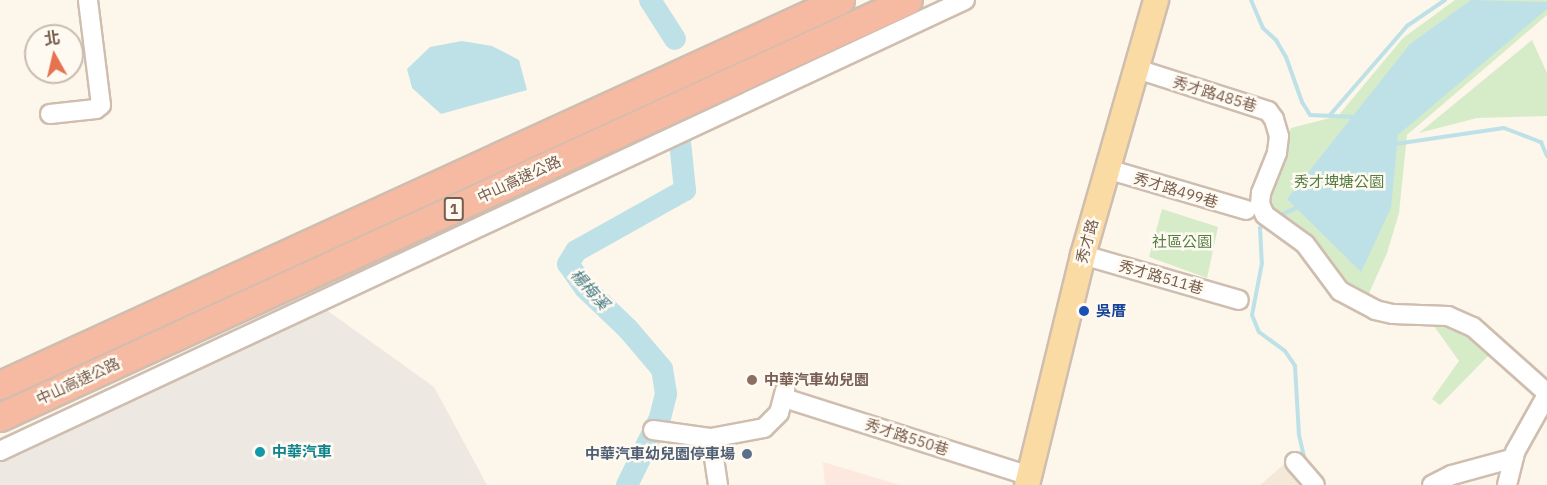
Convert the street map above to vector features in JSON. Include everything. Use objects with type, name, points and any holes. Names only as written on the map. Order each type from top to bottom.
[{"type":"highway","name":"中山高速公路","points":[[0,385],[840,0]]},
{"type":"highway","name":"中山高速公路","points":[[0,417],[908,0]]},
{"type":"main road","name":"秀才路","points":[[1028,480],[1083,255],[1155,0]]},
{"type":"street","points":[[50,114],[96,109],[101,105],[88,0]]},
{"type":"street","points":[[0,451],[965,0]]},
{"type":"street","name":"秀才路485巷","points":[[1137,69],[1268,111],[1274,119],[1279,136],[1277,153],[1260,193],[1260,204],[1271,220],[1305,244],[1340,291],[1375,310],[1393,314],[1448,316],[1473,327],[1547,394]]},
{"type":"street","name":"秀才路499巷","points":[[1107,169],[1246,210]]},
{"type":"street","name":"秀才路511巷","points":[[1083,255],[1239,300]]},
{"type":"street","name":"秀才路550巷","points":[[711,438],[764,428],[779,413],[785,394],[1028,480]]},
{"type":"street","points":[[1507,485],[1514,458],[1547,394]]},
{"type":"street","points":[[653,430],[711,438],[718,485]]},
{"type":"street","points":[[1432,485],[1452,475],[1514,458]]},
{"type":"street","points":[[1295,462],[1315,485]]},
{"type":"shaded area","points":[[321,306],[434,387],[487,485],[0,485],[0,457]]},
{"type":"shaded area","points":[[1289,460],[1308,485],[1260,485]]},
{"type":"shaded area","points":[[823,462],[900,485],[825,485]]},
{"type":"green space","name":"秀才埤塘公園","points":[[1455,0],[1547,0],[1547,15],[1407,135],[1399,213],[1387,253],[1366,300],[1348,290],[1308,240],[1274,210],[1270,193],[1291,128],[1338,116],[1403,38]]},
{"type":"green space","points":[[1532,40],[1547,73],[1547,116],[1477,118],[1419,133]]},
{"type":"green space","name":"社區公園","points":[[1162,209],[1218,227],[1207,278],[1149,257]]},
{"type":"green space","points":[[1431,322],[1449,323],[1472,339],[1489,355],[1440,405],[1432,399],[1459,361]]},
{"type":"water","name":"秀才埤塘公園","points":[[1471,0],[1547,2],[1547,9],[1398,135],[1391,208],[1361,272],[1287,199],[1410,44]]},
{"type":"water","points":[[462,41],[492,46],[519,60],[527,90],[441,114],[412,88],[407,69],[430,47]]},
{"type":"waterway","name":"楊梅溪","points":[[650,0],[675,39]]},
{"type":"waterway","points":[[1251,0],[1263,28],[1276,40],[1286,57],[1302,102],[1310,115],[1355,117]]},
{"type":"waterway","points":[[1330,115],[1407,26],[1445,0]]},
{"type":"waterway","points":[[1391,142],[1395,144],[1504,128],[1541,142],[1547,156]]},
{"type":"waterway","name":"楊梅溪","points":[[627,485],[660,418],[666,394],[662,369],[628,329],[585,288],[568,264],[576,251],[685,190],[679,132]]},
{"type":"waterway","points":[[1278,216],[1298,207]]},
{"type":"waterway","points":[[1266,223],[1260,228],[1262,263],[1252,315],[1259,332],[1285,351],[1295,366],[1299,435],[1305,462]]},
{"type":"place","name":"吳厝","points":[[1084,311]]},
{"type":"place","name":"中華汽車幼兒園","points":[[752,380]]},
{"type":"place","name":"中華汽車","points":[[260,452]]},
{"type":"place","name":"中華汽車幼兒園停車場","points":[[747,454]]}]
